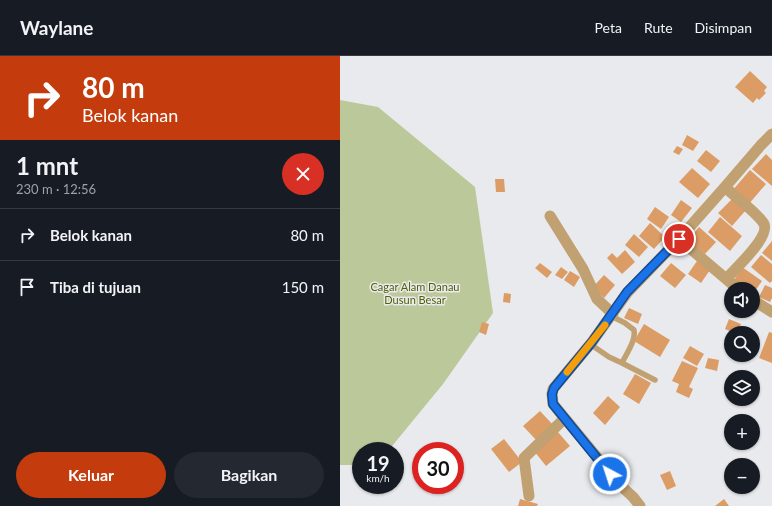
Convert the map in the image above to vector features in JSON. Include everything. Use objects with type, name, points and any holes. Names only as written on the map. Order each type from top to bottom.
[{"type":"street","points":[[636,502],[620,485],[553,404],[553,389],[590,344],[627,292],[679,239],[760,145],[772,134]]},
{"type":"street","points":[[725,187],[757,217],[768,232],[726,279]]},
{"type":"street","points":[[550,216],[583,268],[597,299],[612,315]]},
{"type":"street","points":[[679,239],[730,282]]},
{"type":"street","points":[[760,304],[772,312]]},
{"type":"street","points":[[529,496],[524,458],[564,418]]},
{"type":"lane","points":[[612,315],[634,330],[632,341],[622,363]]},
{"type":"lane","points":[[590,344],[609,357],[655,380]]},
{"type":"green space","name":"Cagar Alam Danau Dusun Besar","points":[[340,100],[378,107],[475,187],[493,313],[443,384],[395,442],[352,442],[352,465],[340,465]]},
{"type":"building","points":[[750,71],[767,87],[764,91],[766,93],[759,100],[757,98],[753,103],[735,87]]},
{"type":"building","points":[[687,135],[699,142],[693,151],[682,145]]},
{"type":"building","points":[[677,146],[683,149],[679,155],[673,152]]},
{"type":"building","points":[[706,150],[720,161],[711,172],[697,161]]},
{"type":"building","points":[[766,154],[772,160],[772,186],[752,169]]},
{"type":"building","points":[[692,168],[710,184],[698,198],[679,182]]},
{"type":"building","points":[[750,170],[766,184],[748,205],[732,191]]},
{"type":"building","points":[[495,179],[504,179],[505,192],[496,192]]},
{"type":"building","points":[[733,198],[746,210],[732,226],[718,213]]},
{"type":"building","points":[[681,200],[692,208],[681,222],[671,215]]},
{"type":"building","points":[[655,207],[669,217],[661,229],[647,219]]},
{"type":"building","points":[[720,217],[742,236],[730,251],[708,232]]},
{"type":"building","points":[[650,223],[665,237],[654,249],[639,236]]},
{"type":"building","points":[[699,227],[716,242],[705,254],[688,240]]},
{"type":"building","points":[[634,234],[648,247],[639,257],[625,245]]},
{"type":"building","points":[[772,241],[772,261],[762,253]]},
{"type":"building","points":[[625,250],[635,262],[622,274],[607,258],[612,253],[617,258]]},
{"type":"building","points":[[761,255],[772,264],[772,281],[770,283],[751,267]]},
{"type":"building","points":[[697,261],[710,270],[701,283],[688,274]]},
{"type":"building","points":[[540,263],[552,272],[547,278],[535,268]]},
{"type":"building","points":[[671,263],[686,275],[675,288],[660,276]]},
{"type":"building","points":[[561,267],[568,272],[562,279],[555,275]]},
{"type":"building","points":[[742,267],[762,281],[760,284],[760,282],[733,282]]},
{"type":"building","points":[[570,271],[580,277],[574,287],[564,280]]},
{"type":"building","points":[[604,275],[615,285],[604,298],[593,287]]},
{"type":"building","points":[[765,285],[772,288],[772,298],[770,302],[760,297]]},
{"type":"building","points":[[504,293],[511,294],[510,303],[503,302]]},
{"type":"building","points":[[629,308],[642,314],[638,324],[624,318]]},
{"type":"building","points":[[729,319],[741,324],[740,326],[726,326]]},
{"type":"building","points":[[482,322],[489,324],[486,335],[479,332]]},
{"type":"building","points":[[644,324],[670,340],[660,357],[634,341]]},
{"type":"building","points":[[769,332],[772,333],[772,363],[760,358]]},
{"type":"building","points":[[690,346],[704,354],[697,366],[683,358]]},
{"type":"building","points":[[708,358],[719,360],[717,371],[705,368]]},
{"type":"building","points":[[682,361],[698,368],[689,387],[693,389],[689,398],[676,392],[679,384],[672,381]]},
{"type":"building","points":[[635,374],[651,383],[639,404],[623,394]]},
{"type":"building","points":[[608,396],[620,407],[605,425],[593,413]]},
{"type":"building","points":[[540,411],[554,426],[537,441],[523,426]]},
{"type":"building","points":[[557,431],[570,446],[546,466],[534,451]]},
{"type":"building","points":[[504,439],[522,462],[509,472],[491,449]]},
{"type":"building","points":[[670,471],[676,486],[667,490],[660,475]]},
{"type":"building","points":[[520,499],[538,504],[537,506],[518,506]]},
{"type":"building","points":[[724,499],[729,506],[715,506]]},
{"type":"slow traffic","points":[[567,372],[605,325]]},
{"type":"route","points":[[610,474],[553,404],[552,394],[554,388],[592,342],[627,292],[679,239]]}]
